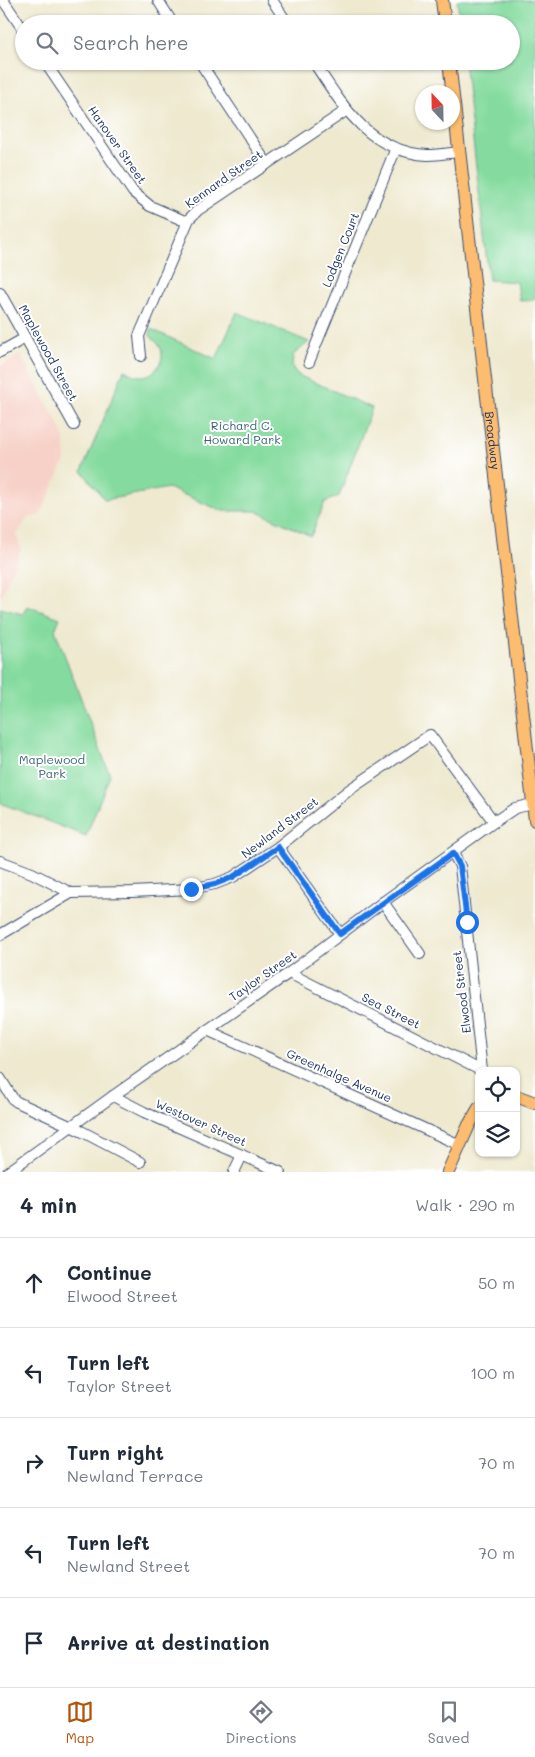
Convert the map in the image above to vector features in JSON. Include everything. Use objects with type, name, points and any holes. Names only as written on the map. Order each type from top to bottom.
[{"type":"main road","points":[[442,0],[444,15]]},
{"type":"main road","name":"Broadway","points":[[450,70],[530,730],[535,820]]},
{"type":"main road","points":[[520,1097],[535,1103]]},
{"type":"main road","points":[[448,1172],[476,1112]]},
{"type":"street","points":[[3,0],[15,18]]},
{"type":"street","points":[[158,0],[168,15]]},
{"type":"street","points":[[272,0],[282,15]]},
{"type":"street","name":"Hanover Street","points":[[50,70],[133,192],[150,206],[187,222]]},
{"type":"street","points":[[204,70],[267,164]]},
{"type":"street","points":[[319,70],[347,110],[369,134],[396,148],[418,154],[430,155],[459,152]]},
{"type":"street","name":"Kennard Street","points":[[141,356],[139,336],[187,222],[198,210],[347,110]]},
{"type":"street","name":"Lodgen Court","points":[[309,362],[396,148]]},
{"type":"street","name":"Maplewood Street","points":[[0,293],[74,425]]},
{"type":"street","points":[[0,352],[25,338]]},
{"type":"street","name":"Newland Street","points":[[71,892],[132,892],[191,889],[233,877],[278,847],[349,790],[430,734],[494,822]]},
{"type":"street","name":"Taylor Street","points":[[8,1172],[289,973],[494,822],[515,808],[533,804]]},
{"type":"street","points":[[278,847],[340,934]]},
{"type":"street","name":"Elwood Street","points":[[453,853],[460,866],[482,1067]]},
{"type":"street","points":[[0,861],[32,873],[71,892]]},
{"type":"street","points":[[0,935],[71,892]]},
{"type":"street","points":[[383,902],[420,954]]},
{"type":"street","name":"Sea Street","points":[[289,973],[475,1067]]},
{"type":"street","name":"Greenhalge Avenue","points":[[207,1030],[460,1145]]},
{"type":"street","points":[[0,1078],[13,1099],[17,1102],[140,1162]]},
{"type":"street","name":"Westover Street","points":[[113,1096],[144,1112],[280,1172]]},
{"type":"street","points":[[234,1172],[242,1155]]},
{"type":"shaded area","points":[[20,355],[63,432],[66,458],[40,515],[27,518],[17,535],[21,550],[0,599],[0,366]]},
{"type":"green space","points":[[457,0],[535,0],[535,299],[520,301],[517,282],[489,280],[465,70],[520,70],[520,15],[459,15]]},
{"type":"green space","name":"Richard C. Howard Park","points":[[237,312],[309,342],[293,355],[292,367],[298,375],[372,408],[339,496],[325,502],[311,536],[256,511],[222,511],[168,488],[105,500],[82,471],[124,370],[136,375],[145,376],[151,374],[161,361],[161,350],[150,336],[151,329],[216,359]]},
{"type":"green space","name":"Maplewood Park","points":[[27,606],[60,618],[55,630],[110,775],[86,836],[0,803],[0,608],[23,614]]},
{"type":"route","points":[[191,889],[215,884],[233,877],[278,847],[340,934],[453,853],[460,866],[467,922]]}]
